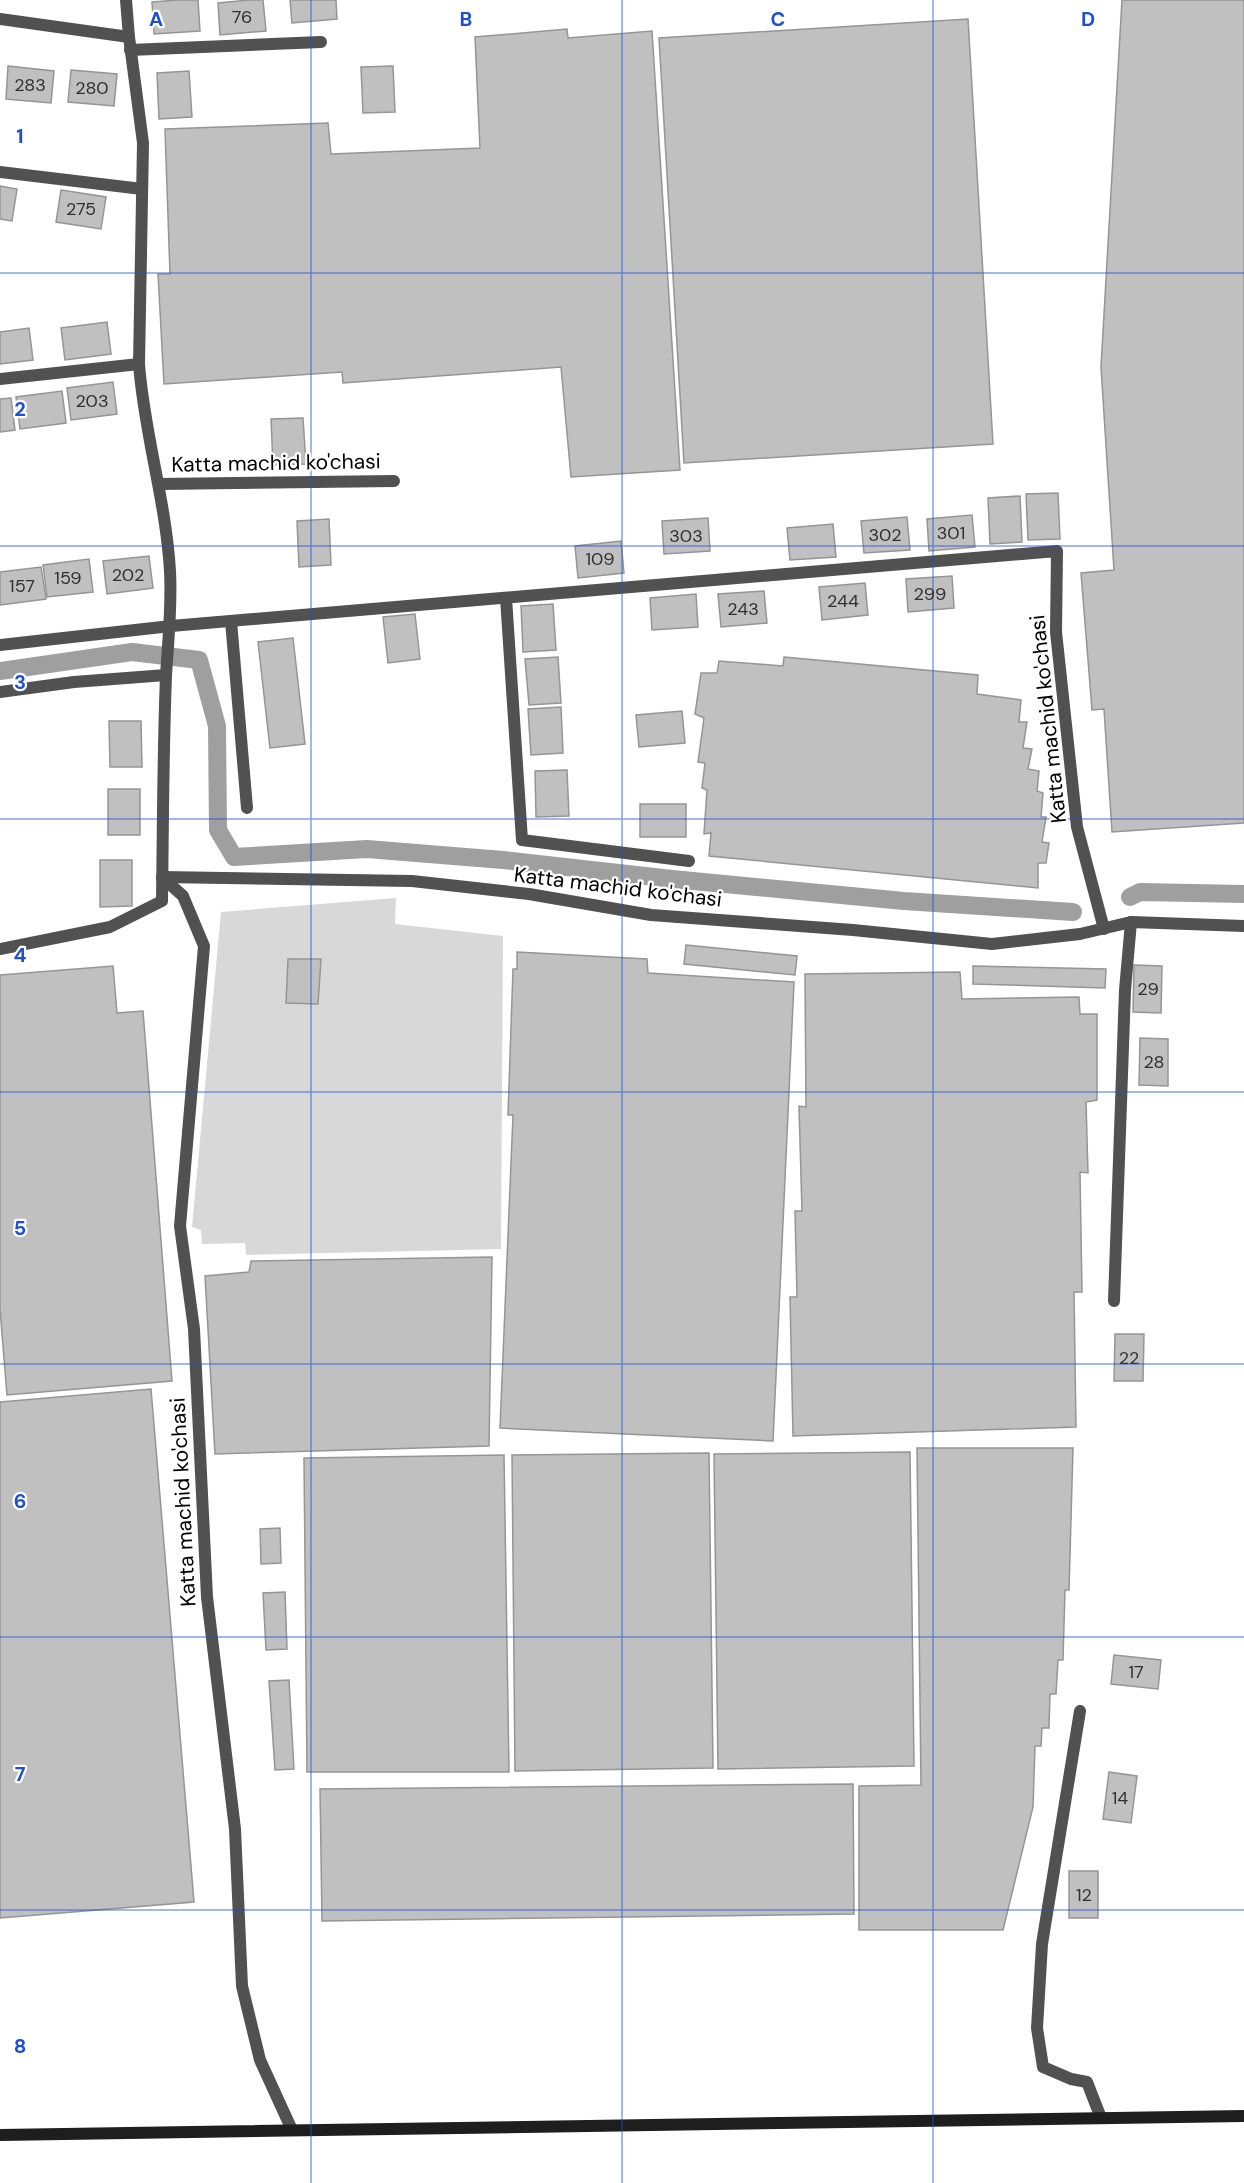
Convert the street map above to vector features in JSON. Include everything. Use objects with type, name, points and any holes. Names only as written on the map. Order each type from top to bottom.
[{"type":"street","name":"Katta machid ko'chasi","points":[[126,0],[129,43],[143,143],[138,364],[141,394],[159,484],[170,570],[171,626]]},
{"type":"street","points":[[0,20],[129,43],[321,42]]},
{"type":"street","points":[[0,172],[142,189]]},
{"type":"street","points":[[0,379],[138,364]]},
{"type":"street","name":"Katta machid ko'chasi","points":[[159,484],[394,481]]},
{"type":"street","name":"Katta machid ko'chasi","points":[[0,645],[171,626],[1057,551],[1056,632],[1077,827],[1104,928]]},
{"type":"street","name":"Katta machid ko'chasi","points":[[506,598],[522,840],[689,861]]},
{"type":"street","points":[[231,621],[247,808]]},
{"type":"street","points":[[0,949],[110,927],[162,900],[166,675],[171,626]]},
{"type":"street","points":[[0,692],[74,682],[166,675]]},
{"type":"street","name":"Katta machid ko'chasi","points":[[162,877],[412,881],[529,894],[651,915],[853,930],[992,944],[1080,934],[1131,922],[1244,926]]},
{"type":"street","name":"Katta machid ko'chasi","points":[[162,877],[183,896],[204,946],[180,1226],[194,1329],[207,1598],[235,1830],[242,1986],[260,2060],[292,2130]]},
{"type":"street","points":[[1114,1301],[1125,990],[1131,922]]},
{"type":"street","points":[[1080,1711],[1042,1944],[1037,2028],[1043,2067],[1071,2079],[1087,2082],[1101,2118]]},
{"type":"street","points":[[0,2135],[1244,2116]]},
{"type":"shaded area","points":[[396,898],[395,924],[503,936],[501,1249],[246,1255],[245,1243],[202,1244],[201,1230],[192,1227],[221,912]]},
{"type":"building","points":[[198,0],[200,31],[154,34],[152,2]]},
{"type":"building","points":[[263,0],[266,31],[220,35],[218,3]]},
{"type":"building","points":[[290,0],[336,0],[337,19],[292,23]]},
{"type":"building","points":[[1122,0],[1244,0],[1244,823],[1112,832],[1104,709],[1092,710],[1081,573],[1114,570],[1101,367]]},
{"type":"building","points":[[968,19],[993,444],[684,463],[659,38]]},
{"type":"building","points":[[567,29],[568,38],[652,31],[680,470],[571,477],[561,367],[343,383],[342,372],[164,384],[158,274],[170,274],[165,129],[328,123],[331,154],[480,148],[475,37]]},
{"type":"building","points":[[8,66],[54,71],[51,103],[6,99]]},
{"type":"building","points":[[393,66],[395,112],[363,113],[361,67]]},
{"type":"building","points":[[71,70],[117,74],[114,106],[68,102]]},
{"type":"building","points":[[189,71],[192,117],[159,119],[157,73]]},
{"type":"building","points":[[0,186],[17,189],[12,221],[0,219]]},
{"type":"building","points":[[61,190],[106,197],[101,229],[56,222]]},
{"type":"building","points":[[107,322],[111,354],[65,360],[61,328]]},
{"type":"building","points":[[29,328],[33,360],[0,364],[0,332]]},
{"type":"building","points":[[113,382],[117,414],[71,420],[67,388]]},
{"type":"building","points":[[62,391],[66,423],[20,429],[16,397]]},
{"type":"building","points":[[11,398],[15,430],[0,432],[0,399]]},
{"type":"building","points":[[303,418],[306,464],[273,465],[271,419]]},
{"type":"building","points":[[1058,493],[1060,539],[1028,540],[1026,494]]},
{"type":"building","points":[[1020,496],[1022,542],[990,544],[988,498]]},
{"type":"building","points":[[972,515],[975,547],[929,551],[927,519]]},
{"type":"building","points":[[907,517],[910,550],[864,553],[861,521]]},
{"type":"building","points":[[708,518],[710,551],[664,554],[662,521]]},
{"type":"building","points":[[329,519],[331,565],[299,567],[297,521]]},
{"type":"building","points":[[833,524],[836,557],[790,560],[787,528]]},
{"type":"building","points":[[621,541],[624,573],[578,578],[575,546]]},
{"type":"building","points":[[149,556],[153,588],[107,594],[103,561]]},
{"type":"building","points":[[89,559],[93,592],[47,597],[43,565]]},
{"type":"building","points":[[41,567],[46,599],[0,605],[0,572]]},
{"type":"building","points":[[952,576],[954,608],[908,612],[906,579]]},
{"type":"building","points":[[865,583],[868,615],[822,620],[819,587]]},
{"type":"building","points":[[764,591],[767,623],[721,627],[718,594]]},
{"type":"building","points":[[696,594],[698,627],[652,630],[650,598]]},
{"type":"building","points":[[553,604],[556,650],[523,652],[521,606]]},
{"type":"building","points":[[415,614],[420,659],[388,663],[383,617]]},
{"type":"building","points":[[293,638],[305,744],[270,748],[258,642]]},
{"type":"building","points":[[558,657],[561,703],[529,705],[525,659]]},
{"type":"building","points":[[784,657],[978,675],[977,694],[1021,700],[1019,722],[1027,722],[1023,748],[1032,749],[1028,769],[1039,771],[1037,791],[1043,793],[1041,817],[1046,817],[1042,842],[1049,843],[1046,863],[1038,863],[1038,888],[709,856],[711,833],[704,834],[707,790],[702,788],[705,763],[698,762],[704,718],[695,714],[701,673],[717,673],[719,661],[783,666]]},
{"type":"building","points":[[561,707],[563,753],[531,755],[528,709]]},
{"type":"building","points":[[682,711],[685,743],[639,747],[636,715]]},
{"type":"building","points":[[109,721],[141,721],[142,767],[110,767]]},
{"type":"building","points":[[567,770],[569,816],[536,817],[535,771]]},
{"type":"building","points":[[108,789],[140,789],[140,835],[108,835]]},
{"type":"building","points":[[640,804],[686,804],[686,837],[640,837]]},
{"type":"building","points":[[100,860],[132,860],[132,906],[100,907]]},
{"type":"building","points":[[686,945],[797,956],[795,975],[684,964]]},
{"type":"building","points":[[517,952],[647,959],[648,973],[794,982],[773,1441],[500,1428],[513,1115],[508,1115],[513,969],[517,969]]},
{"type":"building","points":[[288,959],[321,959],[318,1004],[286,1003]]},
{"type":"building","points":[[1134,965],[1162,966],[1161,1013],[1133,1012]]},
{"type":"building","points":[[113,966],[117,1013],[143,1011],[172,1381],[7,1395],[0,1309],[0,975]]},
{"type":"building","points":[[973,966],[1106,969],[1105,988],[973,984]]},
{"type":"building","points":[[960,972],[962,999],[1079,997],[1080,1014],[1097,1014],[1097,1100],[1086,1102],[1088,1173],[1080,1172],[1082,1292],[1074,1292],[1076,1427],[793,1436],[790,1297],[797,1297],[795,1211],[802,1211],[799,1106],[806,1107],[805,974]]},
{"type":"building","points":[[1140,1038],[1168,1039],[1168,1086],[1139,1085]]},
{"type":"building","points":[[492,1257],[489,1446],[215,1454],[205,1276],[249,1272],[251,1261]]},
{"type":"building","points":[[1115,1334],[1144,1334],[1143,1381],[1114,1381]]},
{"type":"building","points":[[151,1389],[194,1902],[0,1918],[0,1402]]},
{"type":"building","points":[[917,1448],[1073,1448],[1069,1590],[1065,1590],[1063,1660],[1058,1660],[1056,1694],[1050,1694],[1049,1728],[1042,1728],[1041,1746],[1035,1746],[1033,1807],[1003,1930],[859,1930],[859,1786],[921,1785]]},
{"type":"building","points":[[910,1452],[914,1766],[718,1769],[714,1454]]},
{"type":"building","points":[[709,1453],[713,1768],[515,1771],[512,1455]]},
{"type":"building","points":[[504,1455],[509,1772],[307,1772],[304,1458]]},
{"type":"building","points":[[280,1528],[281,1563],[261,1564],[260,1529]]},
{"type":"building","points":[[285,1592],[287,1649],[266,1650],[263,1593]]},
{"type":"building","points":[[1114,1655],[1161,1660],[1158,1689],[1111,1684]]},
{"type":"building","points":[[289,1680],[294,1769],[275,1770],[269,1681]]},
{"type":"building","points":[[1109,1772],[1137,1776],[1131,1823],[1103,1819]]},
{"type":"building","points":[[853,1784],[854,1914],[322,1921],[320,1789]]},
{"type":"building","points":[[1069,1871],[1098,1871],[1098,1918],[1069,1918]]},
{"type":"waterway","points":[[0,671],[132,652],[199,660],[217,726],[218,830],[234,857],[367,849],[503,860],[904,901],[1073,912]]},
{"type":"waterway","points":[[1130,897],[1140,892],[1244,894]]}]
